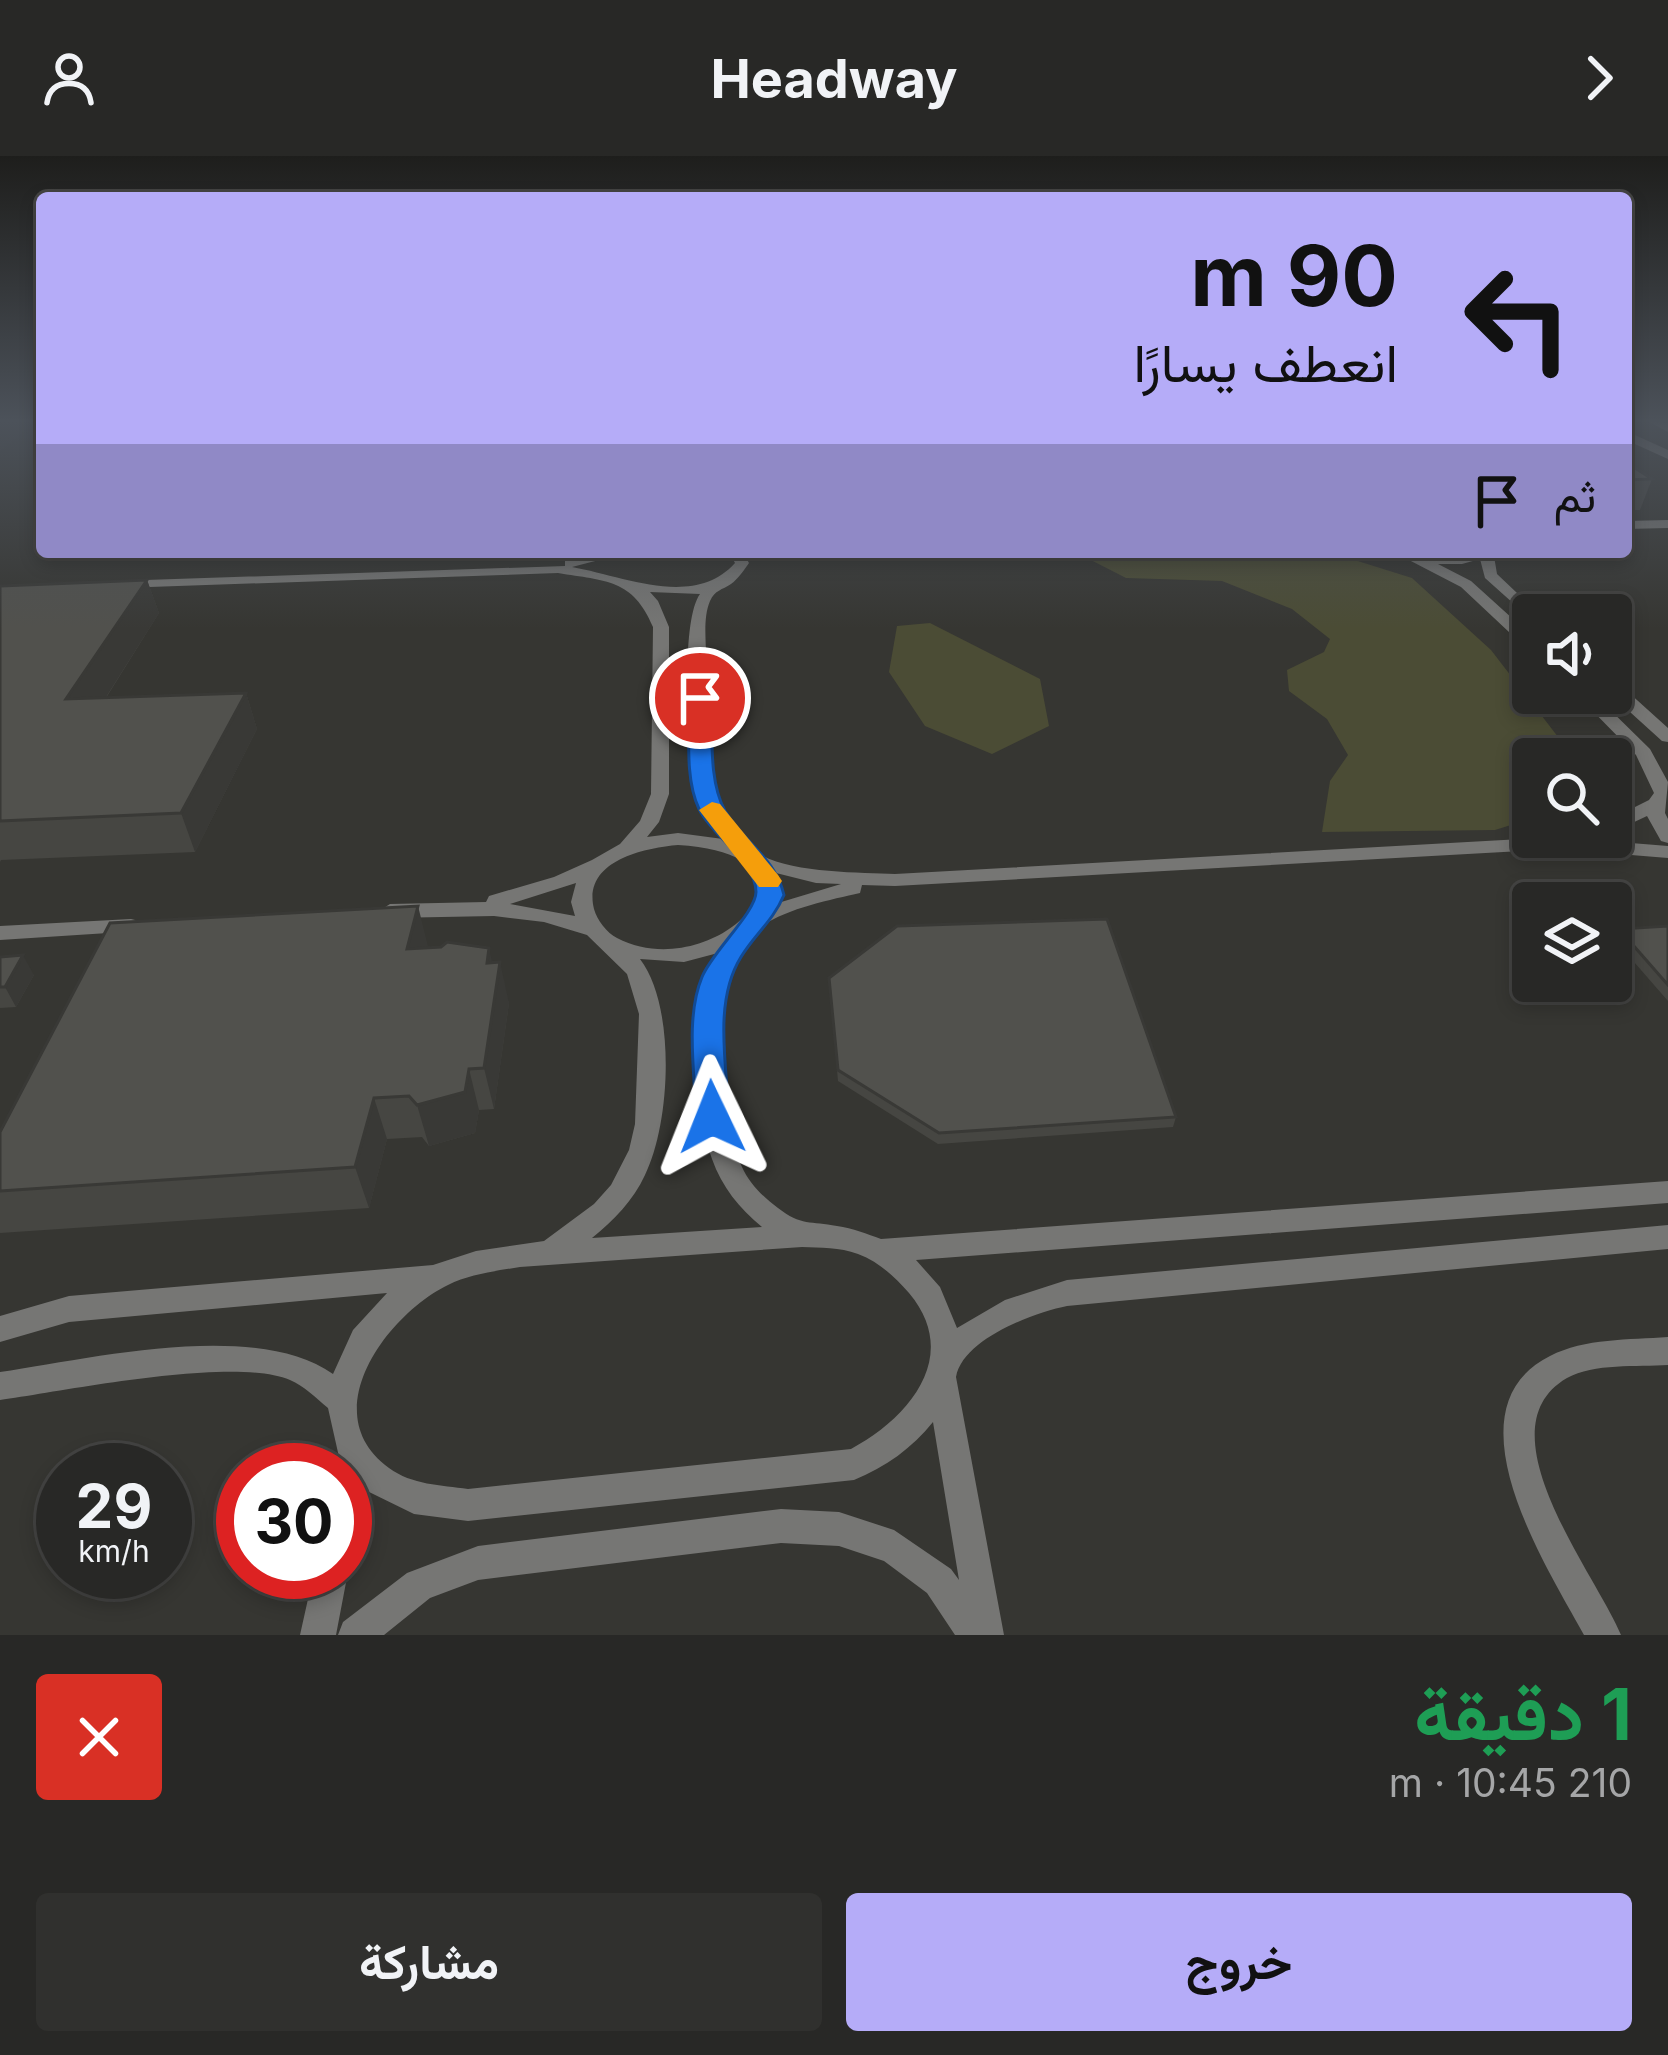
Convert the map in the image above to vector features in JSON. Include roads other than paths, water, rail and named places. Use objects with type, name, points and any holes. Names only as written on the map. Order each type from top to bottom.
[{"type":"street","points":[[1632,525],[1668,524]]},
{"type":"street","points":[[96,585],[534,569],[592,558]]},
{"type":"street","points":[[548,1253],[610,1206],[631,1179],[651,1123],[652,1022],[646,992],[634,965],[585,918],[583,892],[588,880],[649,822],[660,794],[661,627],[650,601],[614,566],[619,558]]},
{"type":"street","points":[[739,558],[742,563],[701,602],[698,620],[705,791],[719,823],[770,883],[770,895],[721,965],[710,999],[715,1139],[745,1192],[800,1236]]},
{"type":"street","points":[[534,569],[663,592],[819,558]]},
{"type":"street","points":[[1413,558],[1466,584],[1512,627]]},
{"type":"street","points":[[1489,558],[1490,575],[1512,596]]},
{"type":"street","points":[[1632,705],[1668,737]]},
{"type":"street","points":[[1604,714],[1644,753],[1663,796],[1658,824],[1668,837]]},
{"type":"street","points":[[1632,814],[1663,796]]},
{"type":"street","points":[[472,906],[561,882],[660,839],[698,838],[816,878],[895,880],[1512,846]]},
{"type":"street","points":[[1632,849],[1668,852]]},
{"type":"street","points":[[357,912],[472,906],[548,914],[664,955],[693,953],[817,896],[895,880]]},
{"type":"street","points":[[0,933],[157,924]]},
{"type":"street","points":[[349,1443],[342,1401],[348,1370],[362,1341],[409,1292],[467,1266],[548,1253],[800,1236],[827,1236],[880,1251],[1668,1192]]},
{"type":"street","points":[[372,1478],[401,1496],[433,1505],[854,1464],[886,1450],[921,1417],[942,1368],[986,1322],[1038,1299],[1668,1237]]},
{"type":"street","points":[[880,1251],[923,1288],[937,1313],[986,1635]]},
{"type":"street","points":[[0,1328],[69,1309],[438,1276]]},
{"type":"street","points":[[1604,1635],[1519,1463],[1518,1417],[1536,1382],[1558,1367],[1668,1351]]},
{"type":"street","points":[[0,1386],[242,1359],[308,1374],[342,1401]]},
{"type":"street","points":[[356,1635],[419,1585],[478,1564],[813,1526],[869,1537],[918,1562],[950,1594],[976,1635]]},
{"type":"street","points":[[318,1635],[325,1599]]}]
